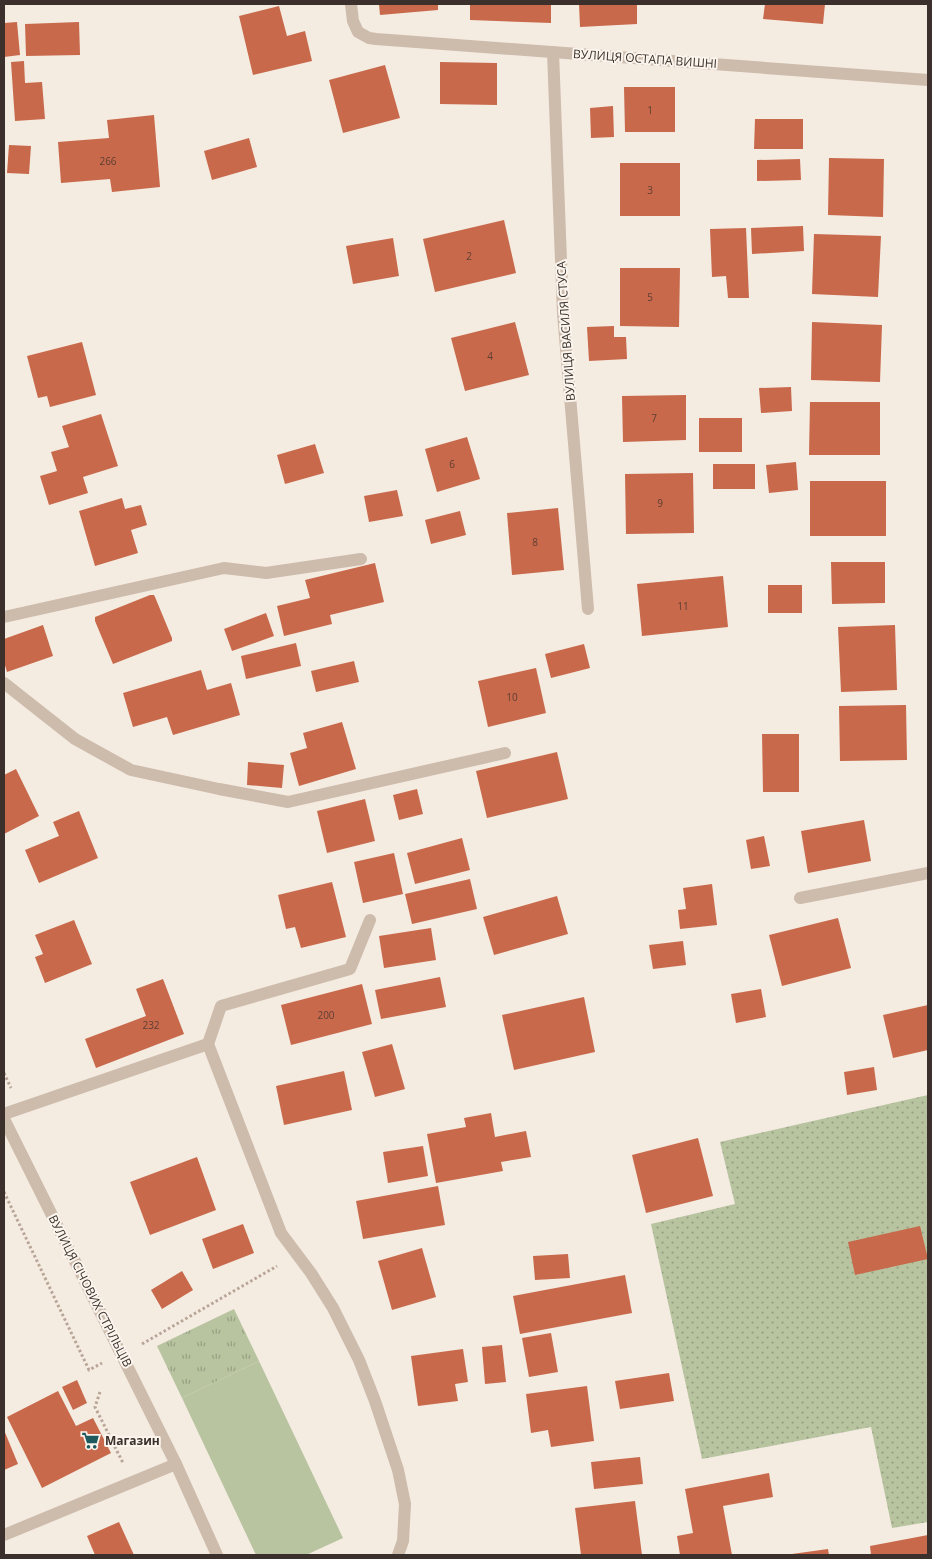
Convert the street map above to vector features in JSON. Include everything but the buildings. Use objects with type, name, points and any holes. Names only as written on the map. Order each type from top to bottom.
[{"type":"street","name":"ВУЛИЦЯ ОСТАПА ВИШНІ","points":[[351,4],[354,27],[362,36],[385,40],[928,80]]},
{"type":"street","name":"ВУЛИЦЯ ВАСИЛЯ СТУСА","points":[[553,52],[563,313],[588,609]]},
{"type":"street","points":[[4,617],[224,568],[266,573],[360,559]]},
{"type":"street","points":[[4,683],[75,739],[131,770],[288,802],[505,753]]},
{"type":"street","points":[[800,898],[928,873]]},
{"type":"street","points":[[370,920],[350,969],[221,1006],[208,1044],[281,1233],[312,1273],[345,1329],[375,1401],[398,1470],[405,1504],[403,1541],[398,1555]]},
{"type":"street","points":[[4,1114],[208,1044]]},
{"type":"street","name":"ВУЛИЦЯ СІЧОВИХ СТРІЛЬЦІВ","points":[[4,1119],[176,1464],[217,1555]]},
{"type":"street","points":[[4,1535],[176,1464]]},
{"type":"path","points":[[4,1192],[89,1370],[140,1345],[297,1255]]},
{"type":"path","points":[[100,1392],[95,1407],[132,1481]]},
{"type":"green space","points":[[928,1095],[928,1522],[892,1528],[871,1427],[702,1459],[651,1224],[735,1204],[720,1142]]},
{"type":"green space","points":[[234,1309],[259,1361],[182,1398],[157,1346]]},
{"type":"green space","points":[[259,1361],[343,1538],[306,1555],[256,1555],[182,1398]]},
{"type":"place","name":"Магазин","points":[[91,1441]]}]
